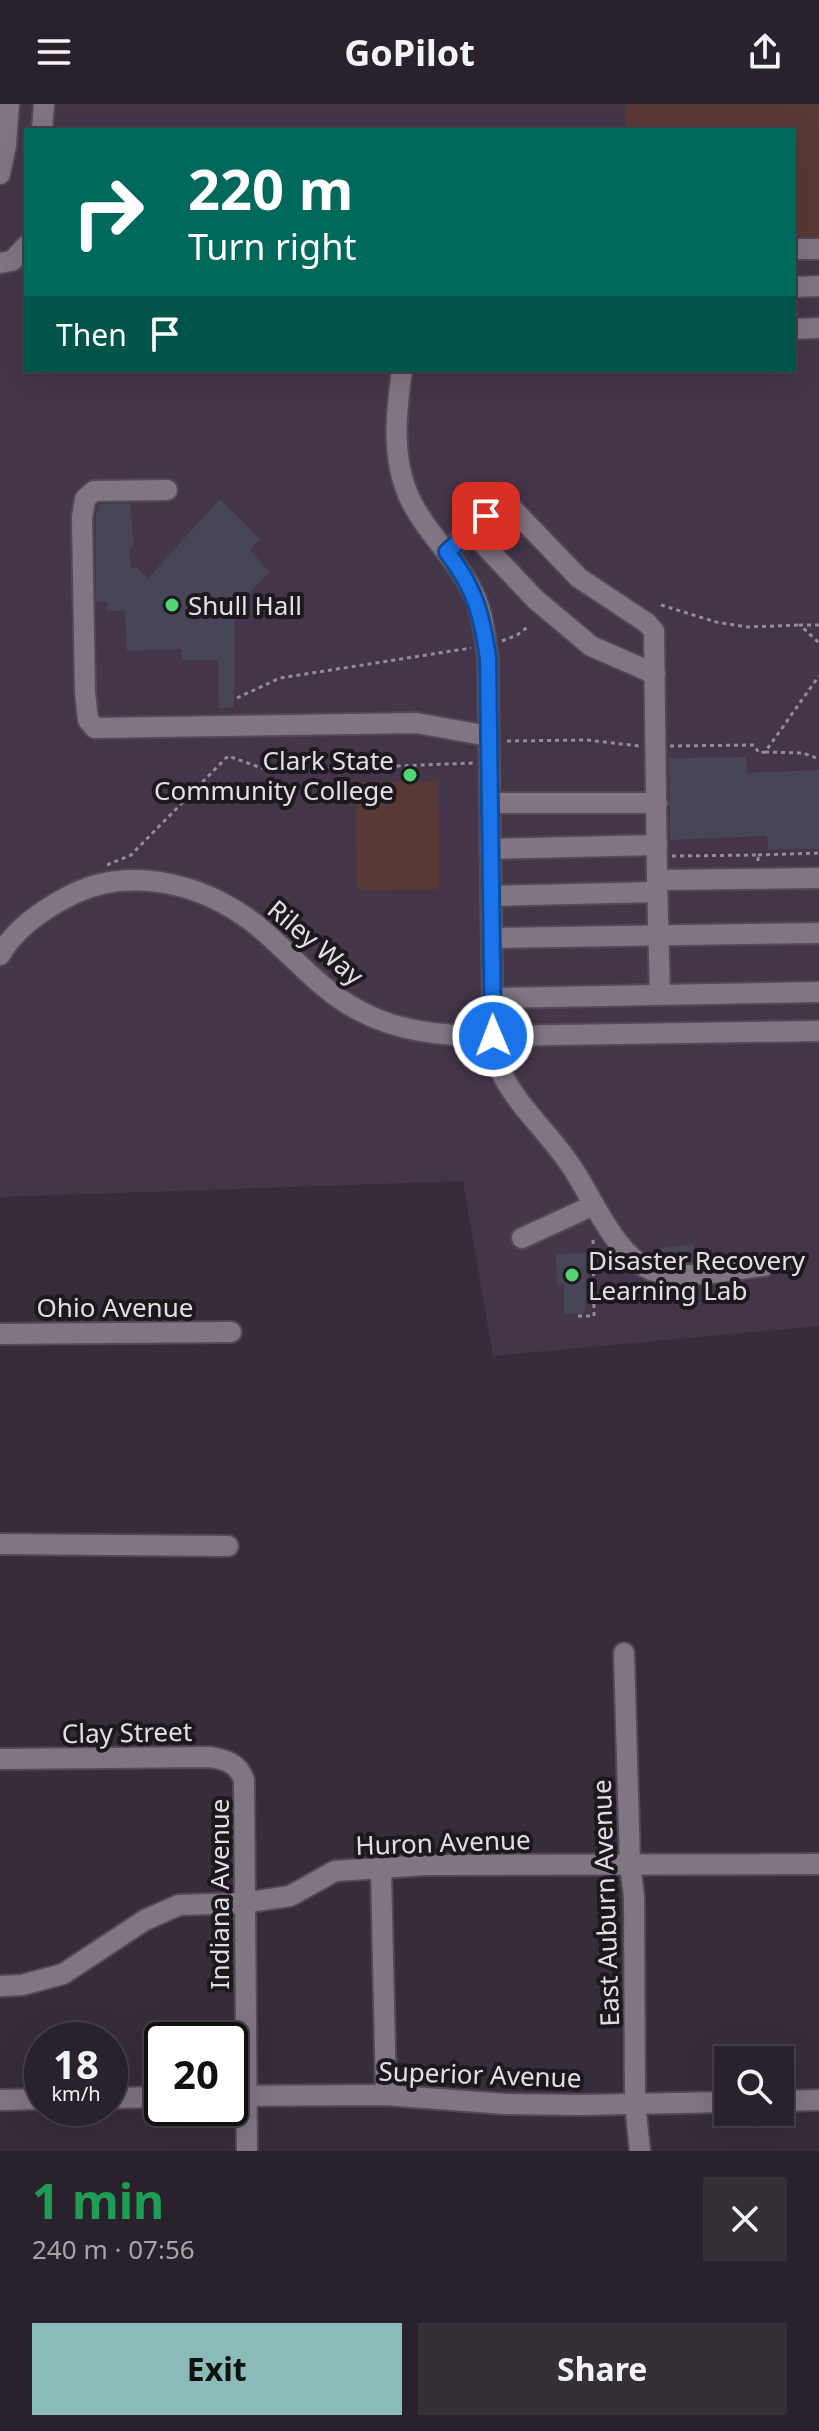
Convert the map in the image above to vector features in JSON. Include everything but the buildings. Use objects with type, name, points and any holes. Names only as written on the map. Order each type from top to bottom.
[{"type":"street","points":[[0,174],[9,104]]},
{"type":"street","points":[[42,128],[44,104]]},
{"type":"street","points":[[0,263],[12,261],[24,248]]},
{"type":"street","points":[[796,249],[819,249]]},
{"type":"street","points":[[796,287],[819,286]]},
{"type":"street","points":[[796,329],[819,328]]},
{"type":"street","points":[[402,372],[396,427],[402,476],[423,521],[477,600],[486,645],[493,1036],[500,1070],[511,1089],[572,1166],[608,1229],[651,1270],[677,1275],[764,1266]]},
{"type":"street","points":[[167,490],[94,491],[85,499],[82,518],[85,692],[88,720],[95,728],[416,723],[489,744]]},
{"type":"street","points":[[447,552],[501,502],[507,503],[579,578],[647,623],[654,631],[660,995]]},
{"type":"street","points":[[470,530],[535,599],[591,646],[655,674]]},
{"type":"street","points":[[490,803],[657,803]]},
{"type":"street","points":[[490,849],[657,845]]},
{"type":"street","points":[[491,896],[819,878]]},
{"type":"street","name":"Riley Way","points":[[0,955],[17,932],[35,916],[79,891],[130,880],[158,881],[208,896],[232,908],[256,925],[332,994],[377,1019],[412,1030],[446,1036],[819,1031]]},
{"type":"street","points":[[492,938],[819,933]]},
{"type":"street","points":[[492,998],[819,992]]},
{"type":"street","points":[[522,1238],[594,1205]]},
{"type":"street","name":"Ohio Avenue","points":[[0,1334],[231,1332]]},
{"type":"street","points":[[0,1544],[228,1546]]},
{"type":"street","name":"East Auburn Avenue","points":[[624,1653],[630,1864],[634,1897],[635,2104],[640,2151]]},
{"type":"street","name":"Clay Street","points":[[0,1759],[210,1757],[225,1759],[235,1765],[244,1780]]},
{"type":"street","name":"Indiana Avenue","points":[[240,2022],[244,1780]]},
{"type":"street","name":"Huron Avenue","points":[[0,1986],[22,1985],[63,1974],[145,1920],[179,1905],[244,1903],[290,1896],[335,1871],[425,1865],[819,1864]]},
{"type":"street","points":[[381,1869],[386,2095]]},
{"type":"street","name":"Superior Avenue","points":[[248,2096],[386,2095],[505,2104],[714,2102]]},
{"type":"street","points":[[0,2100],[24,2099]]},
{"type":"street","points":[[794,2101],[819,2100]]},
{"type":"street","name":"Indiana Avenue","points":[[243,2126],[247,2151]]},
{"type":"path","points":[[661,605],[716,622],[747,627],[819,625]]},
{"type":"path","points":[[800,625],[819,643]]},
{"type":"path","points":[[237,698],[280,678],[486,645],[509,639],[529,626]]},
{"type":"path","points":[[765,752],[819,676]]},
{"type":"path","points":[[101,868],[131,855],[228,756],[270,771],[478,763],[489,744],[497,741],[587,740],[657,747],[754,745],[759,753],[803,753],[819,759]]},
{"type":"path","points":[[758,855],[819,853]]},
{"type":"path","points":[[578,1316],[594,1316],[593,1236]]},
{"type":"shaded area","name":"Clark State Community College","points":[[0,104],[630,104],[630,128],[24,128],[24,372],[796,372],[796,241],[819,240],[819,1326],[493,1356],[463,1181],[0,1197]]},
{"type":"shaded area","points":[[625,104],[819,104],[819,250],[796,251],[796,128],[625,128]]},
{"type":"shaded area","points":[[438,781],[439,889],[357,890],[356,782]]},
{"type":"place","name":"Shull Hall","points":[[172,605]]},
{"type":"place","name":"Clark State Community College","points":[[410,775]]},
{"type":"place","name":"Disaster Recovery Learning Lab","points":[[572,1275]]},
{"type":"route","points":[[486,516],[447,552],[477,600],[488,659],[493,1036]]}]
